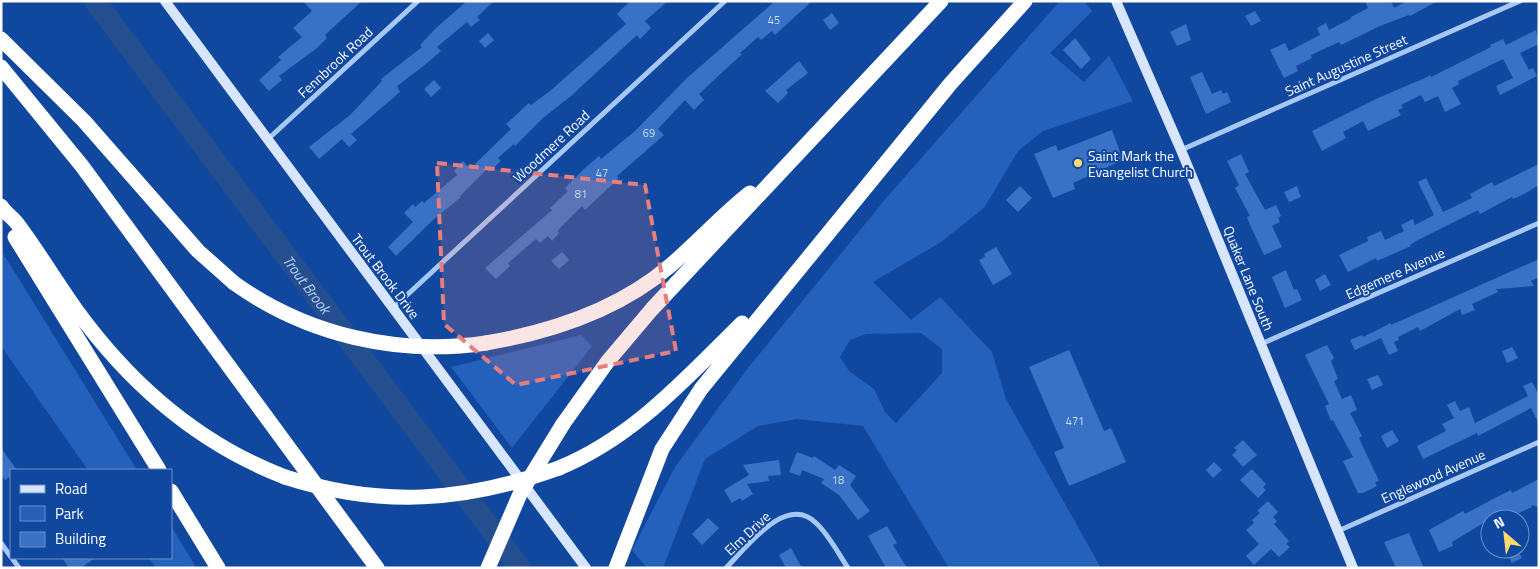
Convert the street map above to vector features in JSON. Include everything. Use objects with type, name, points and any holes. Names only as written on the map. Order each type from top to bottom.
[{"type":"highway","points":[[488,568],[516,501],[563,424],[629,335],[941,1]]},
{"type":"highway","points":[[616,568],[644,491],[669,437],[712,373],[951,83],[1025,1]]},
{"type":"highway","points":[[1,39],[84,121],[187,240],[234,283],[288,314],[360,339],[421,347],[486,343],[558,326],[596,311],[630,294],[670,266],[734,206],[782,170]]},
{"type":"highway","points":[[1,67],[82,166],[377,568]]},
{"type":"highway","points":[[3,209],[19,225],[95,334],[136,382],[174,414],[214,443],[253,464],[286,477],[345,492],[385,497],[426,498],[493,489],[558,468],[612,441],[652,412],[790,278]]},
{"type":"highway","points":[[3,209],[16,239],[158,469]]},
{"type":"highway","points":[[172,493],[218,568]]},
{"type":"main road","name":"Trout Brook Drive","points":[[164,1],[586,568]]},
{"type":"main road","name":"Quaker Lane South","points":[[1116,1],[1181,150],[1353,568]]},
{"type":"street","name":"Fennbrook Road","points":[[267,140],[418,1]]},
{"type":"street","name":"Woodmere Road","points":[[393,308],[725,1]]},
{"type":"street","name":"Saint Augustine Street","points":[[1181,150],[1520,1]]},
{"type":"street","name":"Edgemere Avenue","points":[[1261,344],[1539,223]]},
{"type":"street","name":"Englewood Avenue","points":[[1337,531],[1539,442]]},
{"type":"street","name":"Elm Drive","points":[[726,568],[773,522],[783,516],[794,514],[807,516],[816,522],[848,568]]},
{"type":"street","points":[[1,543],[10,554]]},
{"type":"highlighted area","points":[[437,163],[645,185],[676,351],[516,385],[444,324]]},
{"type":"green space","points":[[1060,1],[1084,1],[1092,11],[1050,53],[1084,82],[1109,56],[1133,101],[1043,131],[1018,151],[984,208],[941,242],[873,282],[911,320],[940,297],[992,352],[1006,399],[1101,568],[949,568],[863,426],[797,419],[758,426],[705,459],[663,568],[647,568],[632,550],[675,467],[748,368],[887,197]],"holes":[[[921,333],[942,349],[942,373],[896,423],[885,412],[874,389],[849,371],[840,357],[850,340],[866,334]]]},
{"type":"green space","points":[[1,250],[136,469],[87,469],[1,346]]},
{"type":"green space","points":[[581,335],[592,346],[512,448],[451,367]]},
{"type":"green space","points":[[172,528],[196,568],[156,568],[150,559],[172,559]]},
{"type":"building","points":[[303,1],[362,1],[325,35],[327,38],[317,48],[279,76],[282,80],[269,91],[259,80],[281,60],[278,57],[302,37],[293,28],[312,11]]},
{"type":"building","points":[[467,1],[494,1],[477,17],[480,20],[471,27],[467,22],[437,47],[441,51],[397,86],[400,92],[351,134],[357,140],[349,147],[342,139],[319,159],[309,147],[350,115],[382,81],[381,79],[422,47],[420,45],[435,29]]},
{"type":"building","points":[[630,1],[668,1],[645,21],[651,28],[640,39],[637,35],[571,96],[543,118],[515,146],[514,144],[498,158],[501,161],[489,172],[487,169],[461,197],[434,219],[396,256],[388,247],[413,222],[404,213],[413,204],[415,207],[422,201],[424,203],[457,175],[454,171],[463,161],[468,166],[471,164],[473,166],[511,129],[506,124],[529,103],[531,105],[550,91],[626,24],[617,14]]},
{"type":"building","points":[[775,1],[812,1],[775,35],[772,31],[761,40],[758,37],[740,53],[742,54],[699,94],[704,100],[694,110],[685,100],[658,129],[664,135],[617,176],[619,178],[585,210],[582,206],[557,231],[559,233],[552,241],[548,236],[540,243],[536,239],[508,263],[510,266],[496,279],[485,268],[552,210],[550,208],[568,191],[565,188],[584,169],[599,156],[601,159],[635,131],[687,78]]},
{"type":"building","points":[[1365,1],[1391,1],[1394,8],[1407,1],[1438,1],[1410,16],[1380,26],[1341,45],[1339,42],[1311,55],[1312,58],[1296,66],[1298,71],[1284,78],[1270,50],[1285,43],[1289,51],[1320,35],[1317,28],[1326,23],[1329,30],[1368,8]]},
{"type":"building","points":[[1255,11],[1261,21],[1251,26],[1245,16]]},
{"type":"building","points":[[832,13],[839,23],[830,30],[823,20]]},
{"type":"building","points":[[1186,24],[1191,40],[1177,46],[1170,32]]},
{"type":"building","points":[[1536,30],[1539,44],[1520,53],[1529,70],[1533,68],[1537,76],[1500,95],[1496,86],[1513,78],[1503,59],[1458,81],[1459,84],[1452,88],[1461,104],[1445,112],[1438,96],[1425,102],[1421,95],[1401,105],[1403,108],[1398,110],[1401,115],[1368,131],[1363,121],[1343,132],[1346,138],[1322,151],[1312,131],[1378,98],[1430,75],[1431,77],[1503,39],[1506,45]]},
{"type":"building","points":[[488,33],[494,40],[485,48],[479,41]]},
{"type":"building","points":[[1075,38],[1091,59],[1081,69],[1063,50]]},
{"type":"building","points":[[799,61],[808,73],[786,90],[788,93],[778,103],[765,91]]},
{"type":"building","points":[[1202,72],[1212,94],[1221,90],[1223,94],[1227,92],[1231,102],[1206,114],[1190,77]]},
{"type":"building","points":[[434,80],[441,88],[431,97],[424,89]]},
{"type":"building","name":"Saint Mark the Evangelist Church","points":[[1112,130],[1123,160],[1073,183],[1075,189],[1053,198],[1034,154],[1056,145],[1058,151]]},
{"type":"building","points":[[1241,154],[1249,172],[1245,174],[1265,210],[1276,205],[1281,216],[1278,218],[1280,222],[1272,226],[1282,247],[1264,255],[1247,217],[1250,216],[1235,188],[1239,185],[1227,161]]},
{"type":"building","points":[[1539,164],[1539,185],[1480,214],[1478,210],[1416,241],[1411,246],[1377,261],[1376,258],[1348,272],[1339,255],[1368,241],[1367,237],[1381,231],[1385,240],[1404,231],[1401,225],[1413,219],[1415,225],[1434,215],[1418,182],[1426,178],[1443,212],[1472,198],[1470,194],[1492,182],[1494,186]]},
{"type":"building","points":[[1020,186],[1032,198],[1018,212],[1006,200]]},
{"type":"building","points":[[1297,186],[1301,197],[1289,202],[1284,192]]},
{"type":"building","points":[[996,247],[1012,274],[993,285],[979,260],[985,257],[984,254]]},
{"type":"building","points":[[562,252],[569,260],[559,269],[551,261]]},
{"type":"building","points":[[1539,259],[1539,277],[1531,281],[1534,286],[1496,289],[1498,292],[1472,304],[1475,310],[1462,315],[1460,309],[1420,331],[1418,327],[1398,337],[1399,340],[1394,342],[1398,351],[1389,355],[1381,338],[1355,350],[1350,340],[1362,335],[1363,337],[1391,323],[1391,325]]},
{"type":"building","points":[[1286,270],[1294,290],[1297,289],[1302,300],[1285,308],[1272,277]]},
{"type":"building","points":[[1325,274],[1331,285],[1320,291],[1315,280]]},
{"type":"building","points":[[1327,345],[1334,358],[1331,361],[1338,379],[1334,381],[1342,399],[1351,395],[1357,410],[1350,413],[1362,436],[1359,438],[1379,481],[1375,482],[1377,486],[1363,493],[1358,493],[1343,461],[1353,457],[1333,420],[1331,421],[1325,406],[1329,404],[1305,355]]},
{"type":"building","points":[[1512,347],[1518,358],[1507,363],[1502,351]]},
{"type":"building","points":[[1069,350],[1104,431],[1111,428],[1126,462],[1069,486],[1054,452],[1064,448],[1029,367]]},
{"type":"building","points":[[1378,375],[1383,385],[1372,390],[1367,379]]},
{"type":"building","points":[[1532,382],[1539,395],[1539,424],[1531,408],[1478,436],[1477,433],[1423,459],[1417,446],[1446,431],[1442,424],[1454,418],[1447,405],[1455,401],[1460,411],[1469,407],[1475,423],[1528,396],[1523,386]]},
{"type":"building","points":[[1392,430],[1399,441],[1387,448],[1381,436]]},
{"type":"building","points":[[1243,440],[1257,455],[1243,467],[1232,455],[1237,450],[1234,448]]},
{"type":"building","points":[[1,448],[16,469],[10,469],[10,477],[5,480],[1,474]]},
{"type":"building","points":[[797,452],[813,458],[814,456],[835,470],[839,465],[856,476],[850,485],[870,511],[858,520],[839,495],[821,483],[824,479],[802,470],[800,476],[789,472]]},
{"type":"building","points":[[779,460],[781,475],[768,476],[769,481],[747,484],[753,494],[742,501],[740,498],[732,503],[724,490],[749,475],[743,465]]},
{"type":"building","points":[[1214,462],[1222,470],[1213,478],[1206,470]]},
{"type":"building","points":[[1252,469],[1266,484],[1263,487],[1266,490],[1258,498],[1240,480]]},
{"type":"building","points":[[1539,479],[1539,507],[1531,505],[1532,507],[1528,509],[1480,509],[1480,525],[1452,542],[1453,546],[1439,552],[1429,530],[1463,511],[1465,514],[1511,490],[1512,493]]},
{"type":"building","points":[[1268,501],[1278,512],[1273,517],[1277,521],[1274,524],[1289,541],[1286,544],[1290,547],[1279,557],[1271,549],[1254,565],[1246,556],[1259,544],[1246,530],[1254,523],[1252,520],[1260,513],[1257,511]]},
{"type":"building","points":[[708,518],[719,528],[702,545],[692,534]]},
{"type":"building","points":[[887,526],[897,543],[893,545],[907,568],[886,568],[868,536]]},
{"type":"building","points":[[1409,533],[1424,568],[1396,568],[1384,542]]},
{"type":"building","points":[[791,548],[802,568],[786,568],[779,555]]},
{"type":"building","points":[[63,559],[94,559],[81,568],[69,568]]},
{"type":"building","points":[[1510,559],[1520,559],[1512,563]]},
{"type":"waterway","name":"Trout Brook","points":[[95,1],[520,568]]},
{"type":"place","name":"Saint Mark the Evangelist Church","points":[[1078,163]]}]
